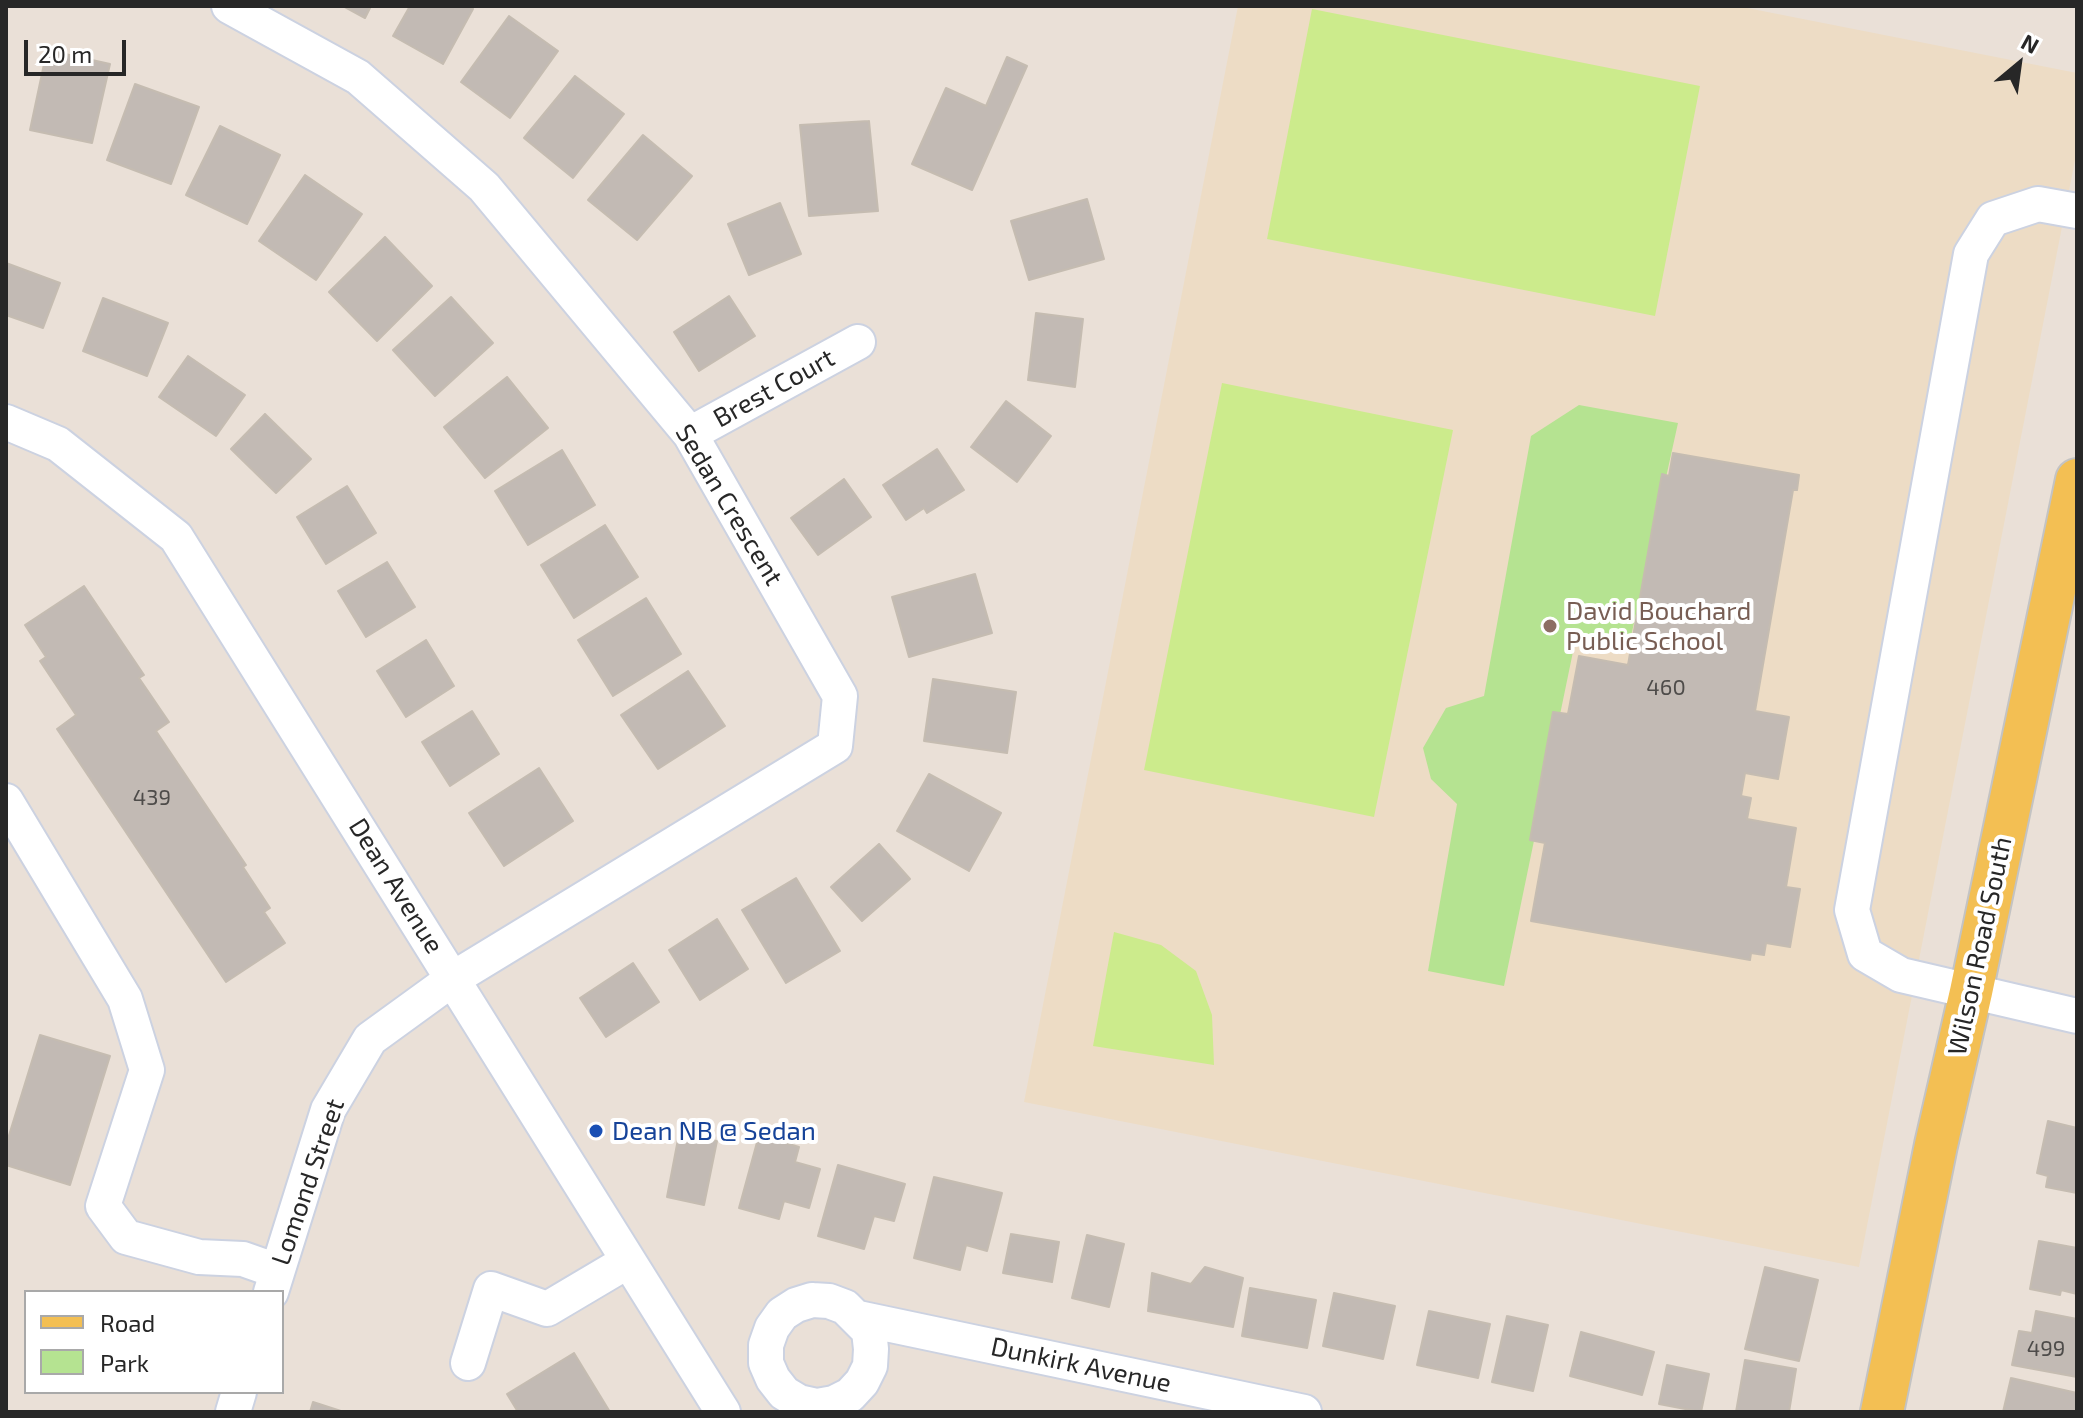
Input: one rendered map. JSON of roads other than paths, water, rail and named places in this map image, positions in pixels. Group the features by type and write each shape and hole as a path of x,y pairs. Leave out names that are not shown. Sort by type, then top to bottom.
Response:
{"main road":[{"name":"Wilson Road South","path":"1882,1412 2077,480"}],"street":[{"name":"Sedan Crescent","path":"229,6 358,77 484,187 690,434 840,696 835,746 454,978"},
{"path":"2077,211 2038,204 1993,219 1971,254 1852,910 1865,954 1901,975 2077,1016"},
{"name":"Brest Court","path":"690,434 858,342"},
{"name":"Dean Avenue","path":"6,422 58,444 176,537 723,1412"},
{"path":"6,801 125,999 147,1070 103,1206 126,1237 199,1257 243,1259 274,1281"},
{"name":"Lomond Street","path":"274,1281 328,1110 370,1039 454,978"},
{"path":"468,1363 491,1289 547,1309 628,1261"},
{"name":"Dunkirk Avenue","path":"858,1318 1304,1412"}],"place":[{"name":"David Bouchard Public School","path":"1550,626"},
{"name":"Dean NB @ Sedan","path":"596,1131"}]}
